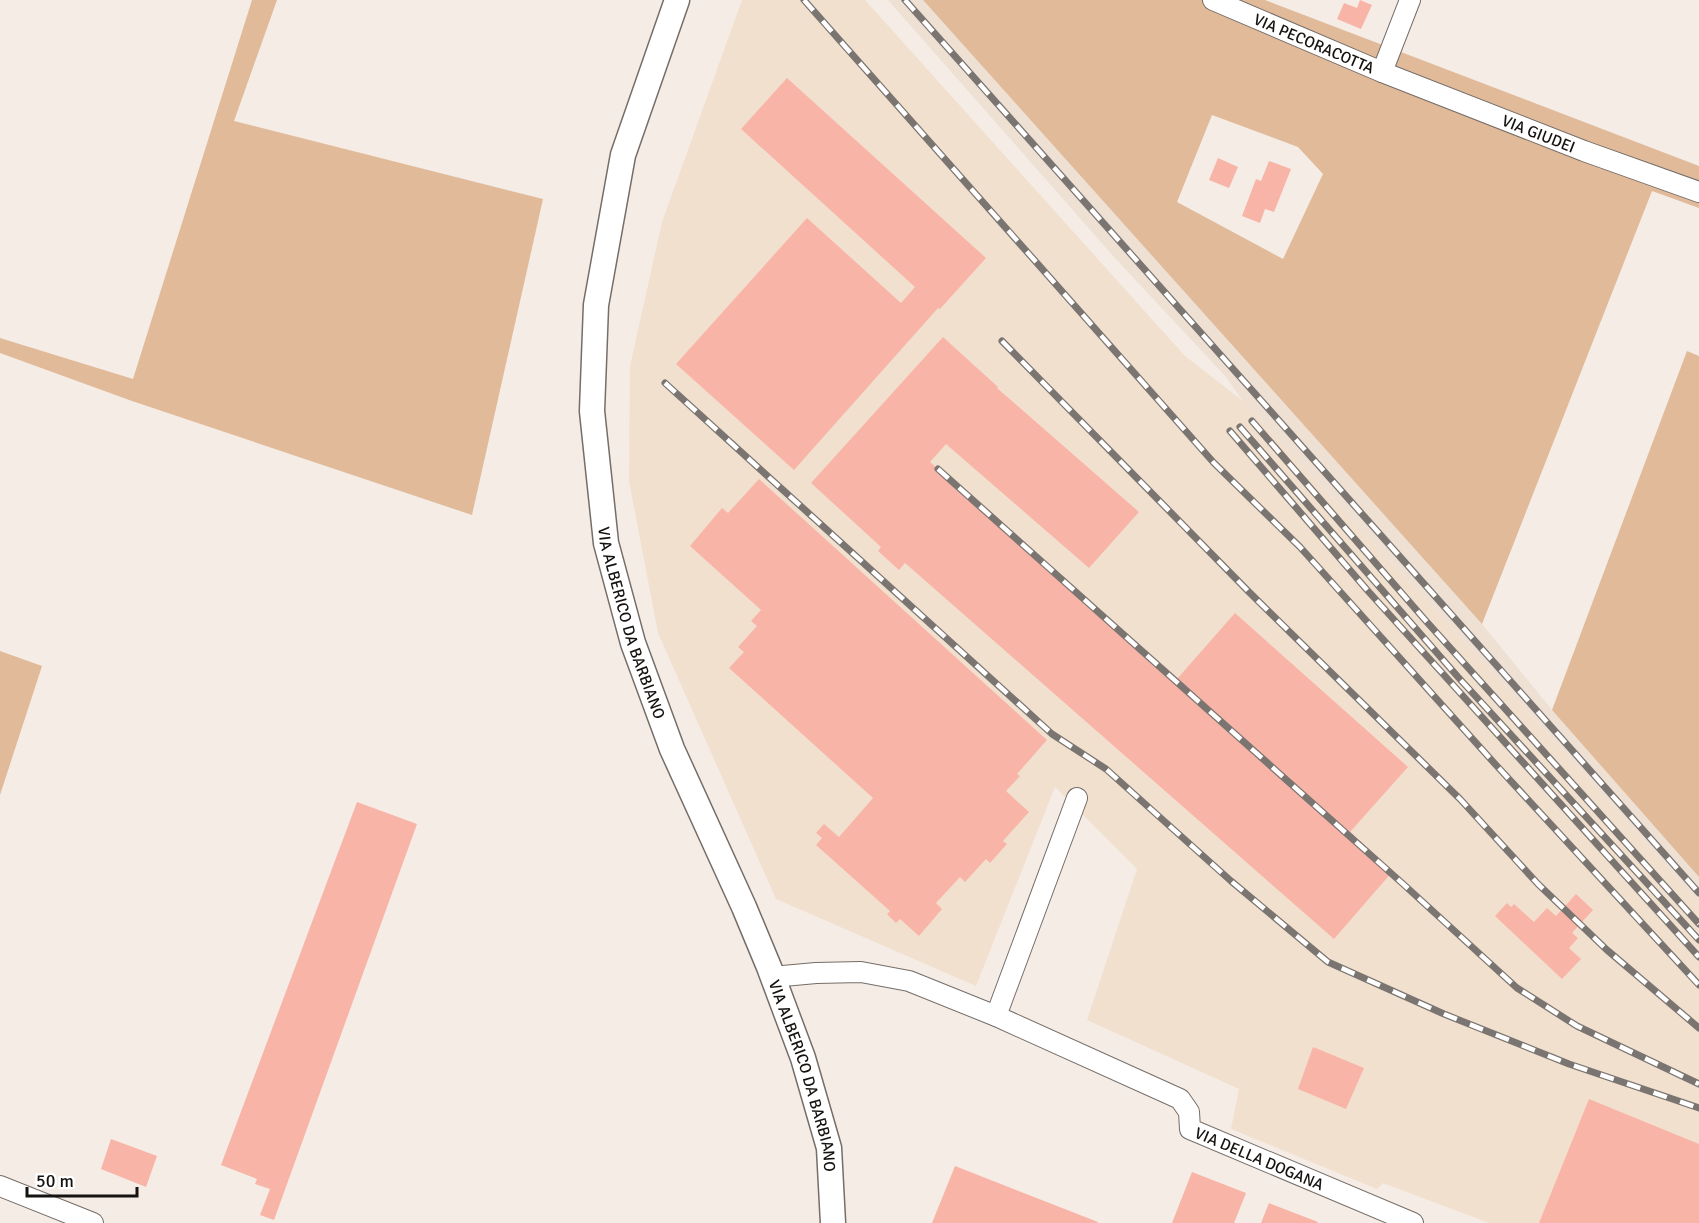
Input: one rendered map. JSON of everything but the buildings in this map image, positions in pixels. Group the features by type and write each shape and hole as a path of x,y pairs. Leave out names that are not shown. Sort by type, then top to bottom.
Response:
{"main road":[{"name":"VIA ALBERICO DA BARBIANO","path":"677,0 623,154 597,305 592,411 606,543 633,643 672,748 744,907 803,1058 829,1148 833,1223"}],"street":[{"name":"VIA PECORACOTTA","path":"1213,0 1382,72"},
{"path":"1382,72 1410,0"},
{"name":"VIA GIUDEI","path":"1382,72 1584,151 1699,192"},
{"path":"996,1016 1077,798"},
{"name":"VIA DELLA DOGANA","path":"772,977 861,972 909,981 996,1016 1180,1099 1189,1112 1190,1129 1413,1223"},
{"path":"0,1186 93,1223"}],"shaded area":[{"path":"252,0 277,0 234,121 543,199 472,515 132,401 0,353 0,338 133,379"},
{"path":"742,0 865,0 1185,356 1243,401 1514,696 1699,903 1699,1223 1489,1223 1383,1183 1377,1189 1231,1129 1239,1089 1087,1020 1137,869 1055,787 976,986 776,899 658,633 629,481 630,366 662,222"},
{"path":"888,0 923,0 1482,624 1552,710 1699,877 1699,903 1514,696 1243,401 1226,377 1114,257"},
{"path":"923,0 1265,0 1699,166 1699,208 1652,191 1482,624","holes":["1212,115 1298,147 1323,174 1283,259 1177,202"]},
{"path":"1687,351 1699,356 1699,877 1552,710"},
{"path":"0,651 42,666 0,795"}],"railway":[{"path":"804,0 1214,463 1300,547 1496,765 1699,985"},
{"path":"905,0 1699,893"},
{"path":"1002,341 1249,592 1460,799 1538,884 1607,950 1699,1028"},
{"path":"665,383 1052,734 1106,769 1231,881 1328,962 1444,1014 1569,1064 1699,1108"},
{"path":"1252,421 1426,621 1699,924"},
{"path":"1240,427 1458,677 1699,940"},
{"path":"1230,431 1368,591 1699,957"},
{"path":"938,469 1517,988 1577,1026 1699,1084"}]}
